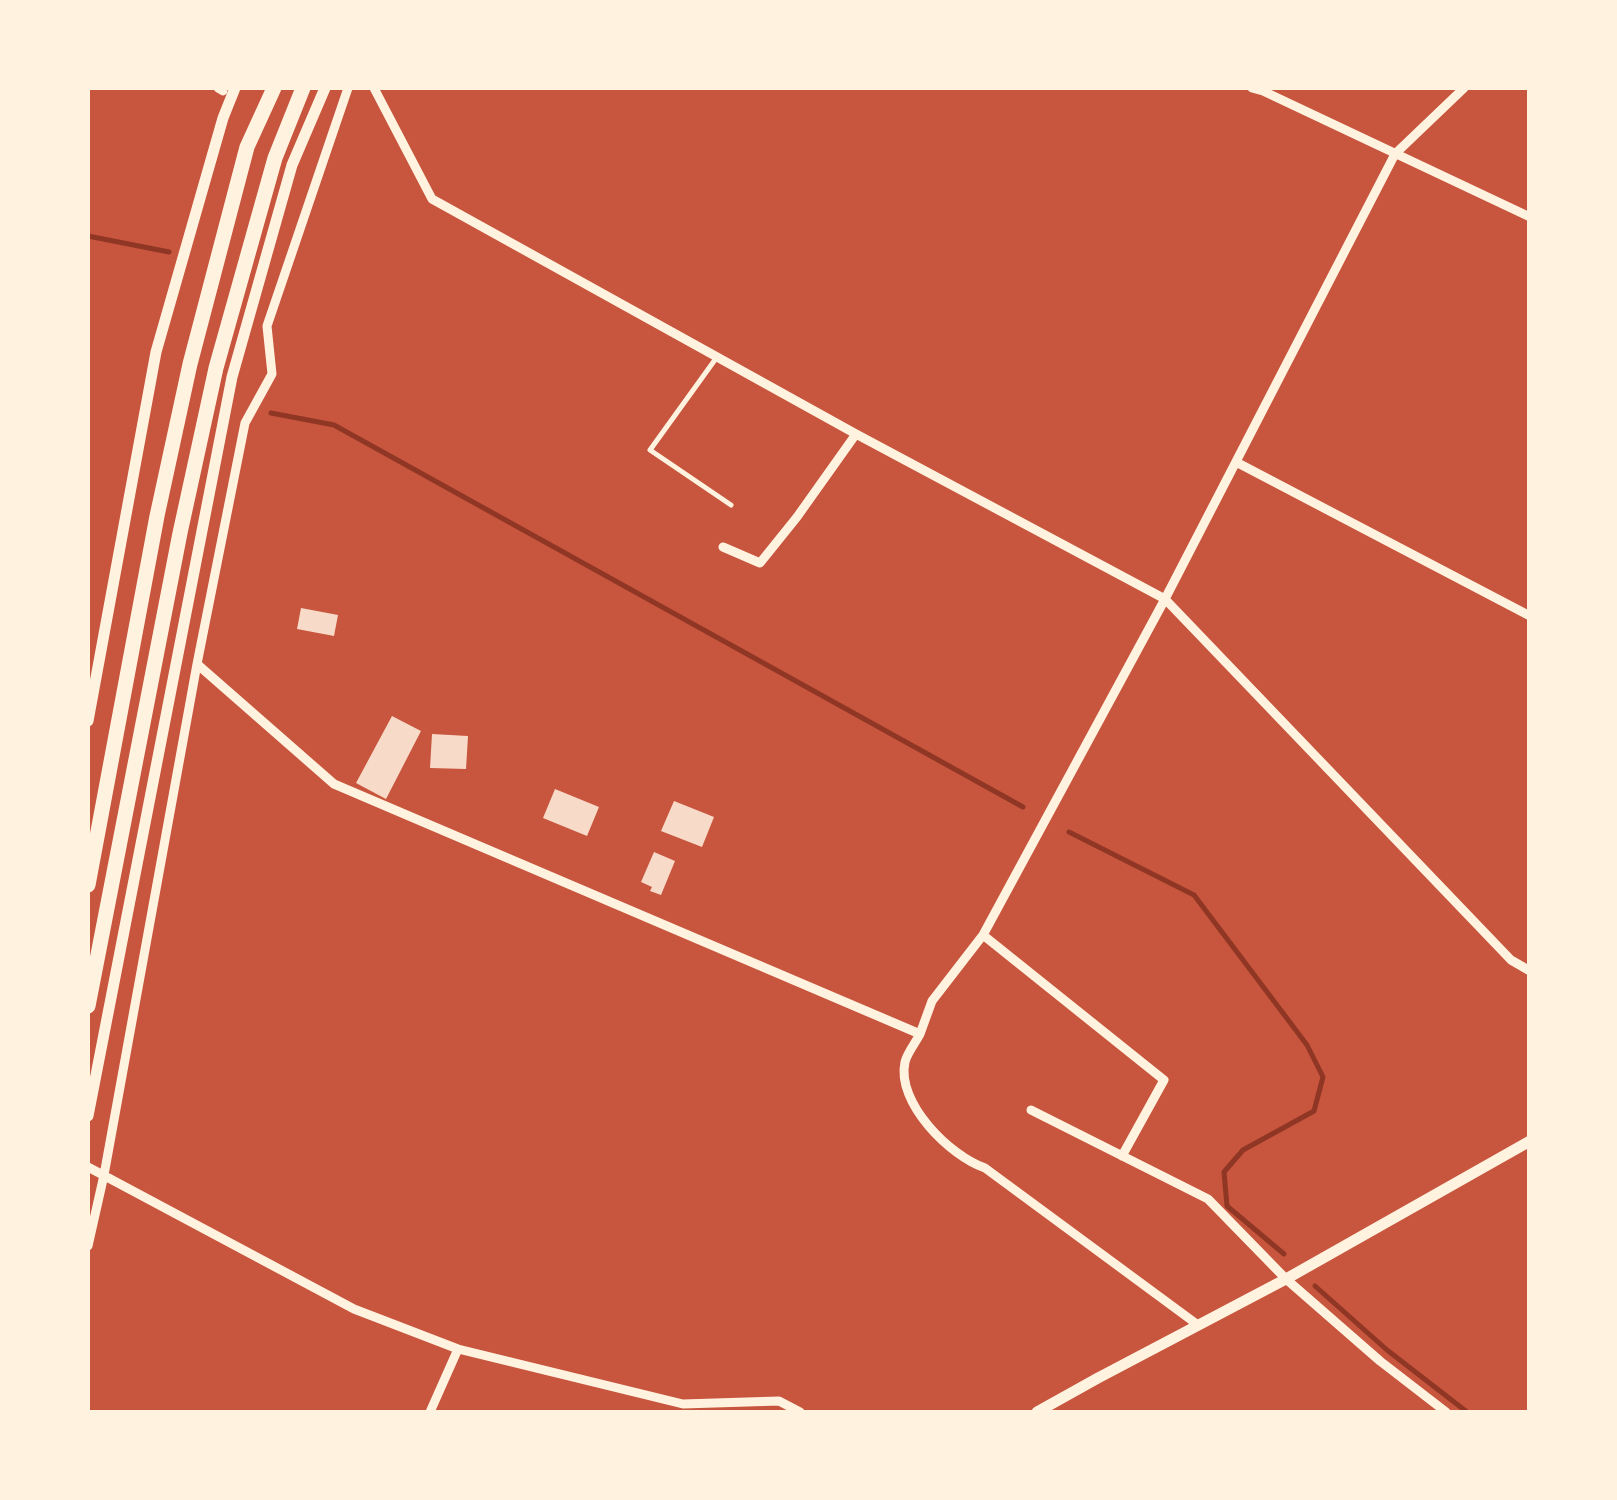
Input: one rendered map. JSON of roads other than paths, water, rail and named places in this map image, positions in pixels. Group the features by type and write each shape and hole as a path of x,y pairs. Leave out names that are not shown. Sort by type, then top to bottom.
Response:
{"highway":[{"path":"88,885 157,516 190,364 248,147 274,88"},
{"path":"88,1006 216,368 276,158 304,88"}],"street":[{"path":"88,1116 232,377 292,165 324,88"},
{"path":"88,1246 245,423 272,374 267,326 348,88"},
{"path":"374,88 432,200 1164,599 1497,946 1530,971"},
{"path":"1252,88 1530,217"},
{"path":"1198,1324 985,1168 968,1162 928,1127 907,1088 905,1062 932,1001 983,934 1164,599 1395,154 1464,88"},
{"path":"88,721 156,352 223,118 225,89"},
{"path":"723,547 760,563 798,517 856,434"},
{"path":"1236,462 1530,616"},
{"path":"196,664 334,784 920,1034"},
{"path":"983,934 1164,1080 1122,1156"},
{"path":"1031,1110 1208,1199 1286,1279 1446,1412"},
{"path":"1037,1412 1286,1279 1530,1141"},
{"path":"88,1167 354,1309 458,1349 683,1404 779,1401 800,1412"},
{"path":"430,1412 458,1349"}],"lane":[{"path":"717,357 650,450 730,505"}],"waterway":[{"path":"88,236 169,252"},
{"path":"271,413 334,425 1023,807"},
{"path":"1069,832 1194,895 1307,1045 1323,1077 1314,1111 1243,1150 1224,1172 1227,1206 1284,1254"},
{"path":"1315,1286 1387,1350 1467,1412"}]}
